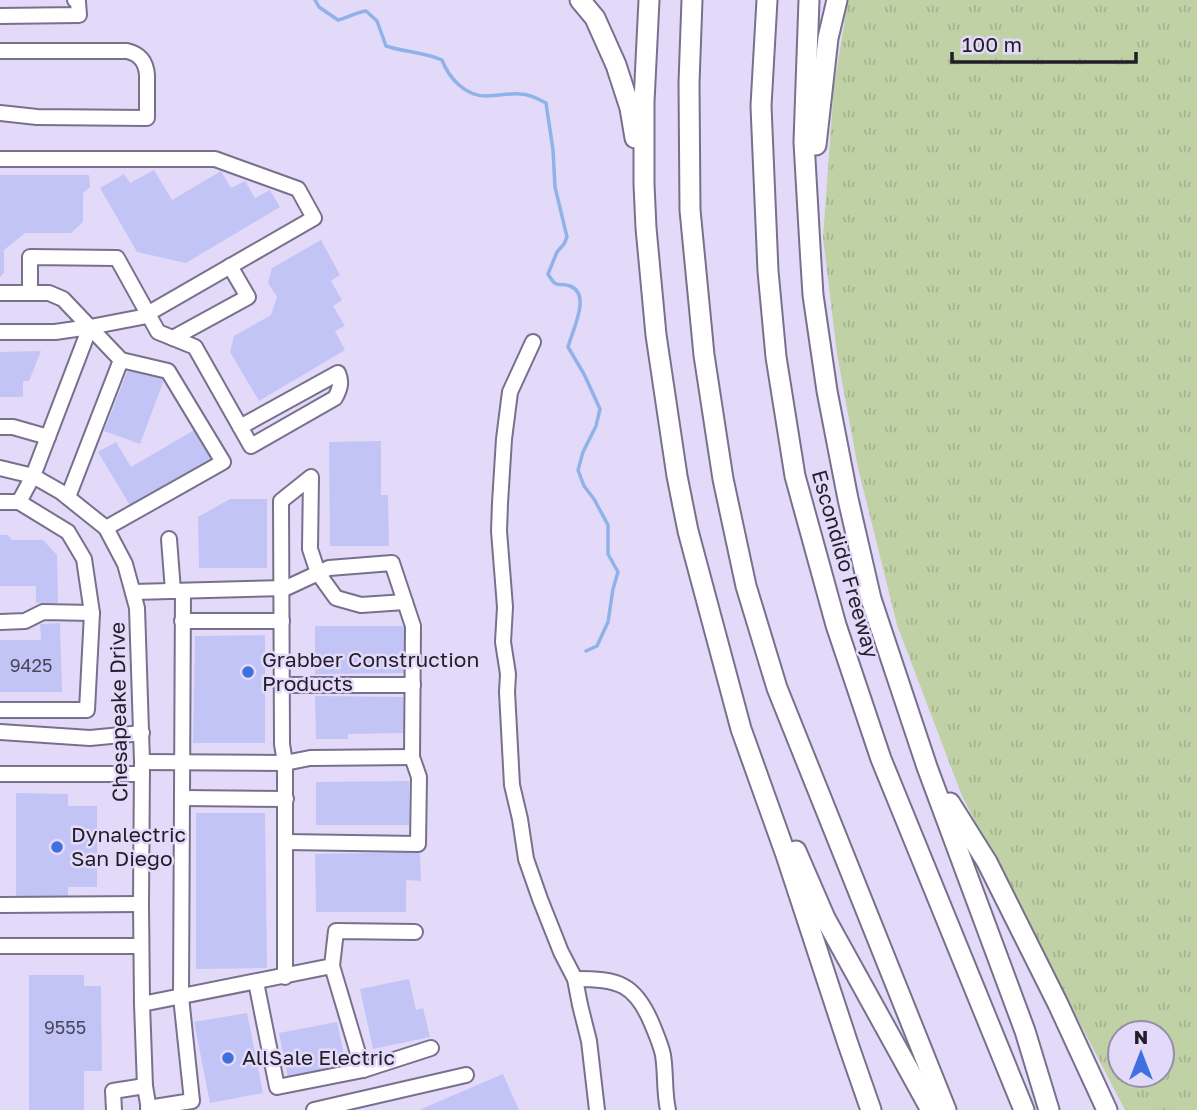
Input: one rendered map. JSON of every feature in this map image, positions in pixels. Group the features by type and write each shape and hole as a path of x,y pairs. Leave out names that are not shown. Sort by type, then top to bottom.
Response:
{"highway":[{"path":"580,0 595,18 616,65 630,108 643,184"},
{"path":"649,0 643,184 656,335 677,476 688,531 741,729 871,1110"},
{"path":"692,0 689,83 690,210 704,355 723,479 746,586 777,688 946,1110"},
{"name":"Escondido Freeway","path":"767,0 761,106 768,271 776,357 796,475 836,625 881,758 1024,1110"},
{"path":"809,0 804,142 813,295 827,391 848,499 872,599 927,767 1025,1031 1049,1110"},
{"path":"810,247 817,126 828,38 837,0"},
{"path":"727,678 825,918 931,1110"},
{"path":"927,767 987,862 1107,1110"}],"street":[{"path":"0,16 79,15 78,2 75,0"},
{"path":"0,51 127,51 140,56 148,75 147,118 37,117 0,113"},
{"path":"0,159 215,159 298,189 314,218 142,317 55,332 0,332"},
{"path":"30,293 30,257 117,258 158,332 195,347 240,427 251,446 335,398 340,389 338,373 240,427"},
{"path":"173,338 248,297 230,266"},
{"path":"0,293 49,293 63,299 121,360 168,371 223,462 106,528"},
{"path":"19,502 33,476 90,327"},
{"path":"533,342 510,392 500,503 499,531 506,607 503,642 508,674 506,692 512,785 526,859 557,941 575,979 589,1041 597,1110"},
{"path":"68,497 121,360"},
{"path":"0,427 13,427 48,437"},
{"name":"Chesapeake Drive","path":"0,468 33,476 68,497 106,528 125,564 137,608 142,733 142,1004 148,1109"},
{"path":"285,976 286,799 282,744 281,501 311,477 310,549 318,573 335,598 361,605 405,602"},
{"path":"0,502 19,502 68,532 84,559 92,613 87,710 0,710"},
{"path":"148,1109 192,1101 181,997 182,621 169,539"},
{"path":"133,592 286,588 329,568 392,563 413,626 412,757 419,777 418,844 286,842"},
{"path":"0,622 25,621 43,612 92,613"},
{"path":"182,621 282,621"},
{"path":"282,685 412,685"},
{"path":"0,732 90,738 142,733"},
{"path":"0,774 142,768 182,763 285,763 310,758 412,757"},
{"path":"182,798 286,799"},
{"path":"0,905 141,904"},
{"path":"363,1070 332,966 336,931 415,932"},
{"path":"0,946 141,946"},
{"path":"142,1004 332,966"},
{"path":"575,979 612,982 631,989 646,1010 663,1054 668,1110"},
{"path":"256,982 277,1087 363,1070 431,1048"},
{"path":"314,1110 355,1106 466,1075"},
{"path":"114,1110 113,1091 145,1086"}],"green space":[{"path":"848,0 1197,0 1197,1110 1125,1110 1114,1089 1176,1089 1176,1019 1106,1019 1106,1073 962,796 897,625 858,468 837,354 823,237 834,86"}],"building":[{"path":"154,170 172,200 221,171 231,188 245,181 255,198 270,190 280,207 186,263 137,252 100,188 124,174 130,183"},
{"path":"0,175 89,175 90,187 83,193 83,222 71,233 25,233 4,250 4,273 0,277"},
{"path":"321,240 340,275 331,281 342,300 333,306 345,326 335,331 345,350 259,401 230,352 234,336 271,315 277,297 268,283 272,268"},
{"path":"41,351 29,381 23,381 23,397 0,397 0,352"},
{"path":"130,365 165,377 140,444 104,431"},
{"path":"196,429 215,461 131,507 98,452 116,442 131,467"},
{"path":"381,441 381,495 388,495 389,546 330,546 329,442"},
{"path":"230,499 267,499 267,568 199,568 198,517"},
{"path":"0,535 8,535 12,540 43,540 57,555 58,603 36,603 36,586 0,586"},
{"path":"60,623 62,692 0,692 0,640 41,640 40,624"},
{"path":"315,626 407,626 408,673 315,674"},
{"path":"265,635 265,743 193,743 195,636"},
{"path":"315,696 403,697 404,733 348,734 348,739 316,739"},
{"path":"409,781 409,825 316,825 316,782"},
{"name":"Dynalectric San Diego","path":"16,793 68,794 68,806 97,806 97,887 68,887 68,901 16,901"},
{"path":"196,813 265,813 267,968 196,969"},
{"path":"420,852 421,881 406,880 406,912 316,912 315,854"},
{"path":"29,975 84,975 84,986 101,986 102,1071 84,1071 84,1110 29,1110"},
{"path":"409,979 416,1010 423,1008 430,1037 373,1049 360,989"},
{"name":"AllSale Electric","path":"247,1013 263,1093 210,1103 194,1022"},
{"path":"337,1022 347,1067 288,1078 279,1033"},
{"path":"503,1074 519,1110 419,1110"}],"waterway":[{"path":"315,0 319,7 338,20 366,11 377,21 386,46 442,60 453,79 471,93 486,96 523,94 546,103 555,187 567,237 548,274 556,284 570,286 580,297 579,314 568,347 600,409 578,470 584,486 608,525 608,554 618,572 608,622 597,646 586,651"}],"place":[{"name":"Grabber Construction Products","path":"248,672"},
{"name":"Dynalectric San Diego","path":"57,847"},
{"name":"AllSale Electric","path":"228,1058"}]}
